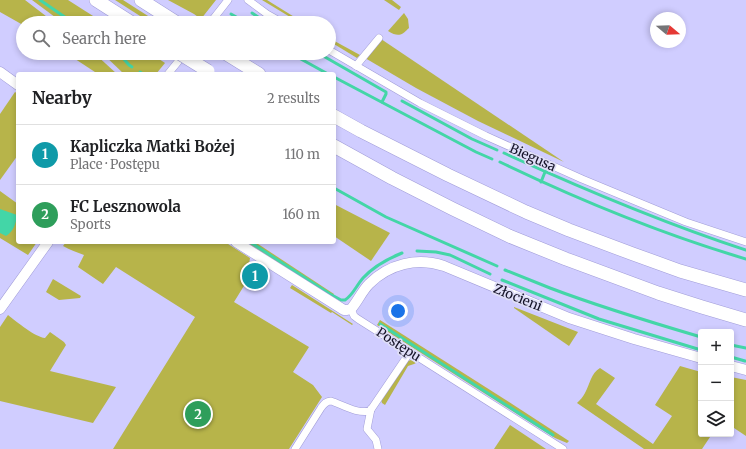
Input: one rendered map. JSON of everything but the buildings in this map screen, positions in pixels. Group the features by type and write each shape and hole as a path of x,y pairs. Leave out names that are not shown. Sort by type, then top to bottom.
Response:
{"highway":[{"path":"96,0 121,16"},
{"path":"141,0 150,4 167,16"},
{"path":"190,60 209,72"},
{"path":"236,60 256,72"},
{"path":"336,117 448,175 526,212 569,230 680,271 746,290"},
{"path":"336,147 453,210 510,236 566,259 658,293 746,320"}],"street":[{"path":"215,16 228,0"},
{"path":"248,0 271,16"},
{"path":"356,66 379,38"},
{"name":"Biegusa","path":"336,54 420,103 486,136 686,222 746,242"},
{"path":"170,72 179,60"},
{"path":"0,72 16,83"},
{"path":"0,309 47,244"},
{"name":"Postępu","path":"239,244 343,309 351,309 356,317 563,449"},
{"name":"Złocieni","path":"351,309 369,284 384,272 395,266 411,262 432,262 569,318 634,339 698,357"},
{"path":"378,449 376,440 367,429 371,409 410,352"},
{"path":"734,367 746,370"},
{"path":"295,449 321,408 328,401 359,411 369,411 371,409"}],"shaded area":[{"path":"0,0 25,0 46,16 16,16 16,21 0,12"},
{"path":"32,0 68,0 93,16 54,16"},
{"path":"115,0 123,0 148,16 140,16"},
{"path":"168,0 216,0 203,16 197,16"},
{"path":"262,0 267,0 293,16 288,16"},
{"path":"384,0 392,0 401,7 399,10"},
{"path":"404,13 408,19 409,28 404,33 399,35 388,31"},
{"path":"381,39 564,162 478,121 416,88 365,58"},
{"path":"336,42 360,55 357,58 336,45"},
{"path":"77,60 102,60 115,72 95,72"},
{"path":"109,60 160,60 165,63 158,72 122,72"},
{"path":"15,92 16,93 16,158 0,180 0,114"},
{"path":"0,191 16,203 16,244 36,244 28,255 0,238"},
{"path":"336,205 390,233 371,261 336,237"},
{"path":"0,209 16,215 16,221 11,232 6,236 0,233"},
{"path":"64,244 228,244 250,258 249,264 255,268 234,302 309,347 293,372 313,385 322,397 289,449 113,449 195,317 116,267 103,284 78,267 84,255 63,246"},
{"path":"249,244 258,244 334,294 332,297"},
{"path":"53,279 81,296 80,298 59,300 46,292"},
{"path":"292,285 353,324 352,325 332,312 331,313 290,288"},
{"path":"514,307 578,332 569,346"},
{"path":"8,315 36,335 45,338 50,332 64,342 66,345 50,371 116,387 93,423 0,401 0,327"},
{"path":"380,320 569,441 567,443 555,438 377,325"},
{"path":"411,360 416,363 408,366 385,405 381,400 408,361"},
{"path":"680,366 698,371 698,437 710,437 702,449 644,449 577,403 587,390 591,379 600,368 615,378 596,404 653,444 672,416 655,405"},
{"path":"734,378 746,380 746,436 734,428"},
{"path":"510,425 546,449 494,449"}],"waterway":[{"path":"40,0 63,16"},
{"path":"252,13 256,16"},
{"path":"231,14 234,16"},
{"path":"125,60 132,67"},
{"path":"303,60 324,72"},
{"path":"330,60 386,92 382,102"},
{"path":"336,78 492,159"},
{"path":"402,101 472,139 497,150"},
{"path":"504,153 563,180 624,205 684,229 746,250"},
{"path":"500,162 590,203 683,239 746,259"},
{"path":"541,182 545,172"},
{"path":"336,189 386,217 497,266"},
{"path":"253,244 341,300 345,300 350,296 363,278 376,266 402,253"},
{"path":"417,251 436,252 450,255 490,274"},
{"path":"505,270 588,302 698,336"},
{"path":"502,280 599,319 698,349"},
{"path":"380,324 553,435"},
{"path":"734,346 746,348"},
{"path":"734,358 745,361"}],"place":[{"name":"Kapliczka Matki Bożej","path":"255,276"},
{"name":"FC Lesznowola","path":"198,414"}]}
